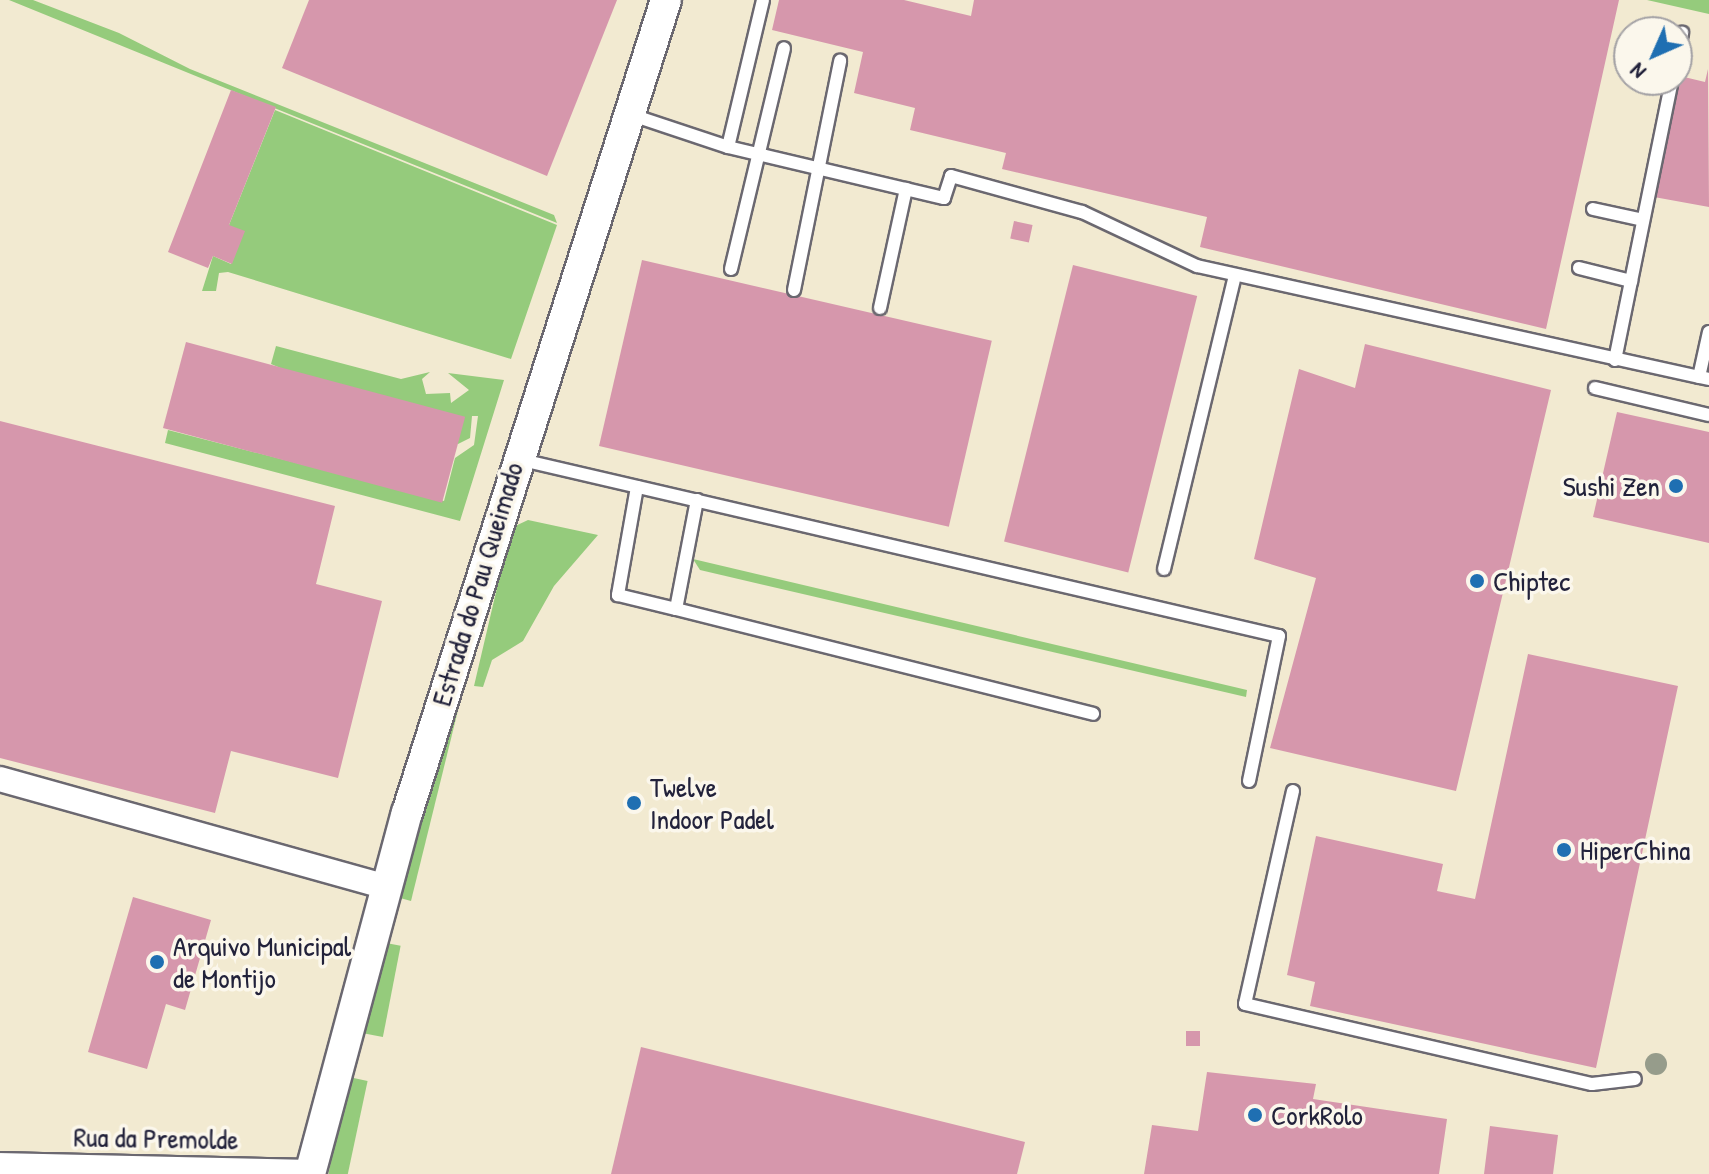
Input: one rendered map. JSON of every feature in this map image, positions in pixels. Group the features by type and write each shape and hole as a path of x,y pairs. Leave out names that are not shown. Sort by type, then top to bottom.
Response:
{"street":[{"name":"Estrada do Pau Queimado","path":"310,1173 388,887 515,458 666,0"},
{"path":"0,779 388,887"},
{"name":"Rua da Premolde","path":"0,1165 310,1173"}],"lane":[{"path":"728,147 763,0"},
{"path":"731,269 784,48"},
{"path":"794,290 840,61"},
{"path":"1615,360 1669,96"},
{"path":"628,114 728,147 944,198 951,176 1082,212 1197,266 1704,378 1709,332"},
{"path":"880,308 906,189"},
{"path":"1593,209 1643,220"},
{"path":"1579,268 1631,281"},
{"path":"1164,569 1235,275"},
{"path":"1595,388 1709,415"},
{"path":"515,458 1279,636 1249,781"},
{"path":"637,487 618,595 1093,714"},
{"path":"676,609 697,500"},
{"path":"1293,791 1245,1004 1592,1084 1635,1079"}],"green space":[{"path":"9,0 33,0 119,33 190,69 554,215 557,223"},
{"path":"1647,0 1709,0 1709,14"},
{"path":"275,110 557,225 511,359 228,272 219,273 216,291 202,291 213,256 231,264 229,225"},
{"path":"276,346 401,379 430,372 422,379 426,394 450,393 451,403 469,390 448,373 504,380 460,521 165,443 168,430 444,501 455,458 474,445 478,416 472,416 470,438 458,444 271,364"},
{"path":"528,520 598,535 554,586 523,641 492,660 483,687 474,686 511,528"},
{"path":"693,559 1247,690 1246,697 700,570"},
{"path":"454,689 463,690 411,901 393,896"},
{"path":"381,942 401,946 383,1037 363,1033"},
{"path":"349,1077 368,1081 348,1174 328,1174"}],"building":[{"path":"309,0 617,0 547,176 282,68"},
{"path":"779,0 904,0 971,16 974,0 1619,0 1546,329 1200,247 1207,217 1002,169 1006,153 910,130 915,108 854,93 863,52 772,30"},
{"path":"1708,69 1709,207 1654,197 1676,96 1693,96 1693,79 1705,82"},
{"path":"231,90 276,107 229,225 245,231 232,264 213,256 208,268 168,252"},
{"path":"1014,221 1033,225 1029,243 1010,239"},
{"path":"642,260 992,341 949,527 599,446"},
{"path":"1073,265 1197,296 1128,573 1004,542"},
{"path":"186,342 465,417 442,503 163,428"},
{"path":"1365,344 1551,390 1456,791 1270,748 1316,578 1254,559 1299,369 1355,388"},
{"path":"1617,412 1709,432 1709,543 1593,517"},
{"path":"0,421 335,506 316,584 382,601 338,778 231,751 215,813 0,758"},
{"name":"HiperChina","path":"1528,654 1678,686 1596,1068 1310,1006 1315,982 1287,975 1316,836 1443,864 1437,891 1475,899"},
{"name":"Arquivo Municipal de Montijo","path":"133,897 211,920 185,1010 166,1004 147,1069 88,1052"},
{"path":"1186,1031 1200,1031 1200,1046 1186,1046"},
{"path":"641,1047 1025,1142 1017,1174 611,1174"},
{"path":"1207,1072 1316,1084 1313,1099 1447,1119 1439,1174 1144,1174 1152,1125 1198,1131"},
{"path":"1490,1126 1558,1135 1553,1174 1484,1174"}],"place":[{"name":"Sushi Zen","path":"1676,486"},
{"name":"Chiptec","path":"1477,581"},
{"name":"Twelve Indoor Padel","path":"634,803"},
{"name":"HiperChina","path":"1564,850"},
{"name":"Arquivo Municipal de Montijo","path":"157,962"},
{"name":"CorkRolo","path":"1255,1115"}]}
